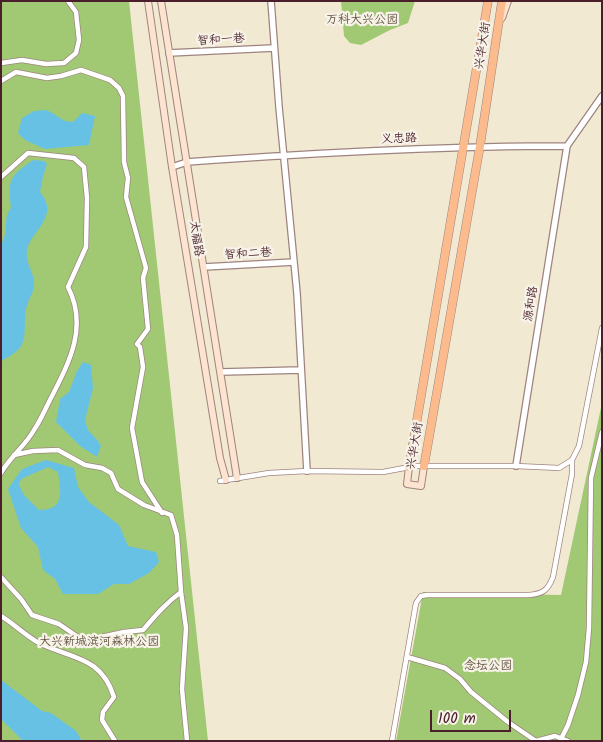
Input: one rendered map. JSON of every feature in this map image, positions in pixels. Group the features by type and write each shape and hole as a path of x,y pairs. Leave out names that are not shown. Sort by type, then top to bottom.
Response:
{"main road":[{"name":"太福路","path":"148,1 172,167 223,480"},
{"name":"太福路","path":"161,1 237,478"},
{"name":"兴华大街","path":"487,3 407,484 421,486 480,146 502,1"},
{"path":"499,26 508,1"}],"street":[{"path":"1,63 22,60 46,64 64,62 76,53 79,40 76,12 68,1"},
{"path":"271,1 294,262 308,471"},
{"name":"智和一巷","path":"169,53 274,48"},
{"path":"1,80 16,72 47,78 81,70 110,80 120,88 123,96 124,162 128,178 126,197 146,268 142,278 148,329 137,344 140,347 143,367 132,428 142,482 162,512"},
{"path":"567,146 602,96"},
{"name":"义忠路","path":"172,167 187,162 284,155 480,146 567,146"},
{"name":"源和路","path":"516,466 567,146"},
{"path":"1,177 28,153 74,158 84,167 87,198 86,247 68,287 77,309 75,343 61,378 34,431 7,462 1,473"},
{"name":"智和二巷","path":"204,267 294,262"},
{"path":"392,741 416,603 421,596 539,594 546,590 553,577 572,474 572,460 579,446 602,328"},
{"path":"221,372 302,370"},
{"path":"561,739 578,695 586,662 589,628 591,478 602,432"},
{"path":"14,455 32,451 58,450 85,465 102,468 111,472 118,489 144,505 171,516 177,535 181,592 186,628 182,688 186,741"},
{"path":"223,480 269,473 308,471 383,472 424,466 559,468 572,460"},
{"path":"1,577 21,599 32,615 59,624 78,636 92,640 124,632 142,630 162,610 165,604 181,592"},
{"path":"1,616 38,642 92,664 110,685 114,697 103,712 102,720 115,741"},
{"path":"407,656 445,668 508,722 536,741 556,736 568,741"}],"green space":[{"name":"大兴新城滨河森林公园","path":"1,1 129,1 208,741 1,741"},
{"name":"万科大兴公园","path":"341,1 415,1 408,23 361,45 350,43 344,36"},
{"name":"念坛公园","path":"602,403 602,741 396,741 423,592 561,595"}],"water":[{"path":"47,110 65,121 73,122 82,113 95,116 89,145 45,149 25,140 18,133 22,118 34,111"},
{"path":"33,160 44,161 47,164 40,192 46,201 46,216 29,243 27,250 27,258 34,284 26,309 25,330 21,347 1,361 1,244 4,239 8,212 11,208 10,185 15,175"},
{"path":"83,362 91,365 93,388 85,420 88,430 101,446 97,457 80,446 56,422 60,399 69,392 77,371"},
{"path":"46,460 74,468 78,487 89,502 119,525 128,546 156,552 159,562 149,573 129,584 114,584 98,594 63,594 55,579 43,570 38,547 21,528 8,489 22,469","holes":["48,467 58,472 60,493 57,503 53,507 39,510 24,495 19,485 21,479"]},
{"path":"1,680 42,711 51,713 76,731 82,741 23,741 1,719"}]}
